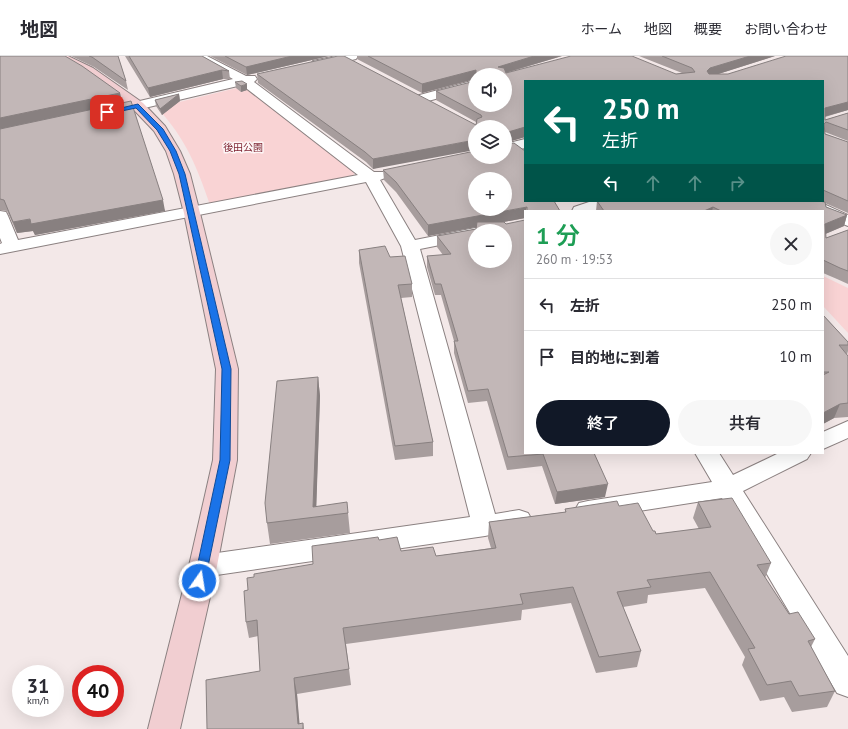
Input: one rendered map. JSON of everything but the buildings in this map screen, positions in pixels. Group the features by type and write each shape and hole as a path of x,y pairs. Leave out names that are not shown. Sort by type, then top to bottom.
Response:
{"street":[{"path":"59,56 89,71 138,106 160,129 173,151 182,174 192,213 227,369 225,460 203,566 164,729"},
{"path":"198,56 245,81 371,177 410,246 485,526"},
{"path":"306,66 349,59"},
{"path":"99,114 260,77"},
{"path":"421,99 468,86"},
{"path":"407,91 435,106"},
{"path":"512,146 524,143"},
{"path":"0,216 6,248 192,213 393,172"},
{"path":"583,210 604,202"},
{"path":"805,202 817,210"},
{"path":"824,215 846,229"},
{"path":"410,246 468,234"},
{"path":"824,441 848,429"},
{"path":"708,454 848,683"},
{"path":"203,566 485,526 728,488 797,454"}],"green space":[{"name":"後田公園","path":"245,86 355,172 353,176 210,205 190,154 176,131 158,109 163,106"},
{"path":"824,276 848,288 848,333 824,307"}],"route":[{"path":"107,112 138,106 160,129 173,151 182,174 192,213 227,369 225,460 199,581"}]}
